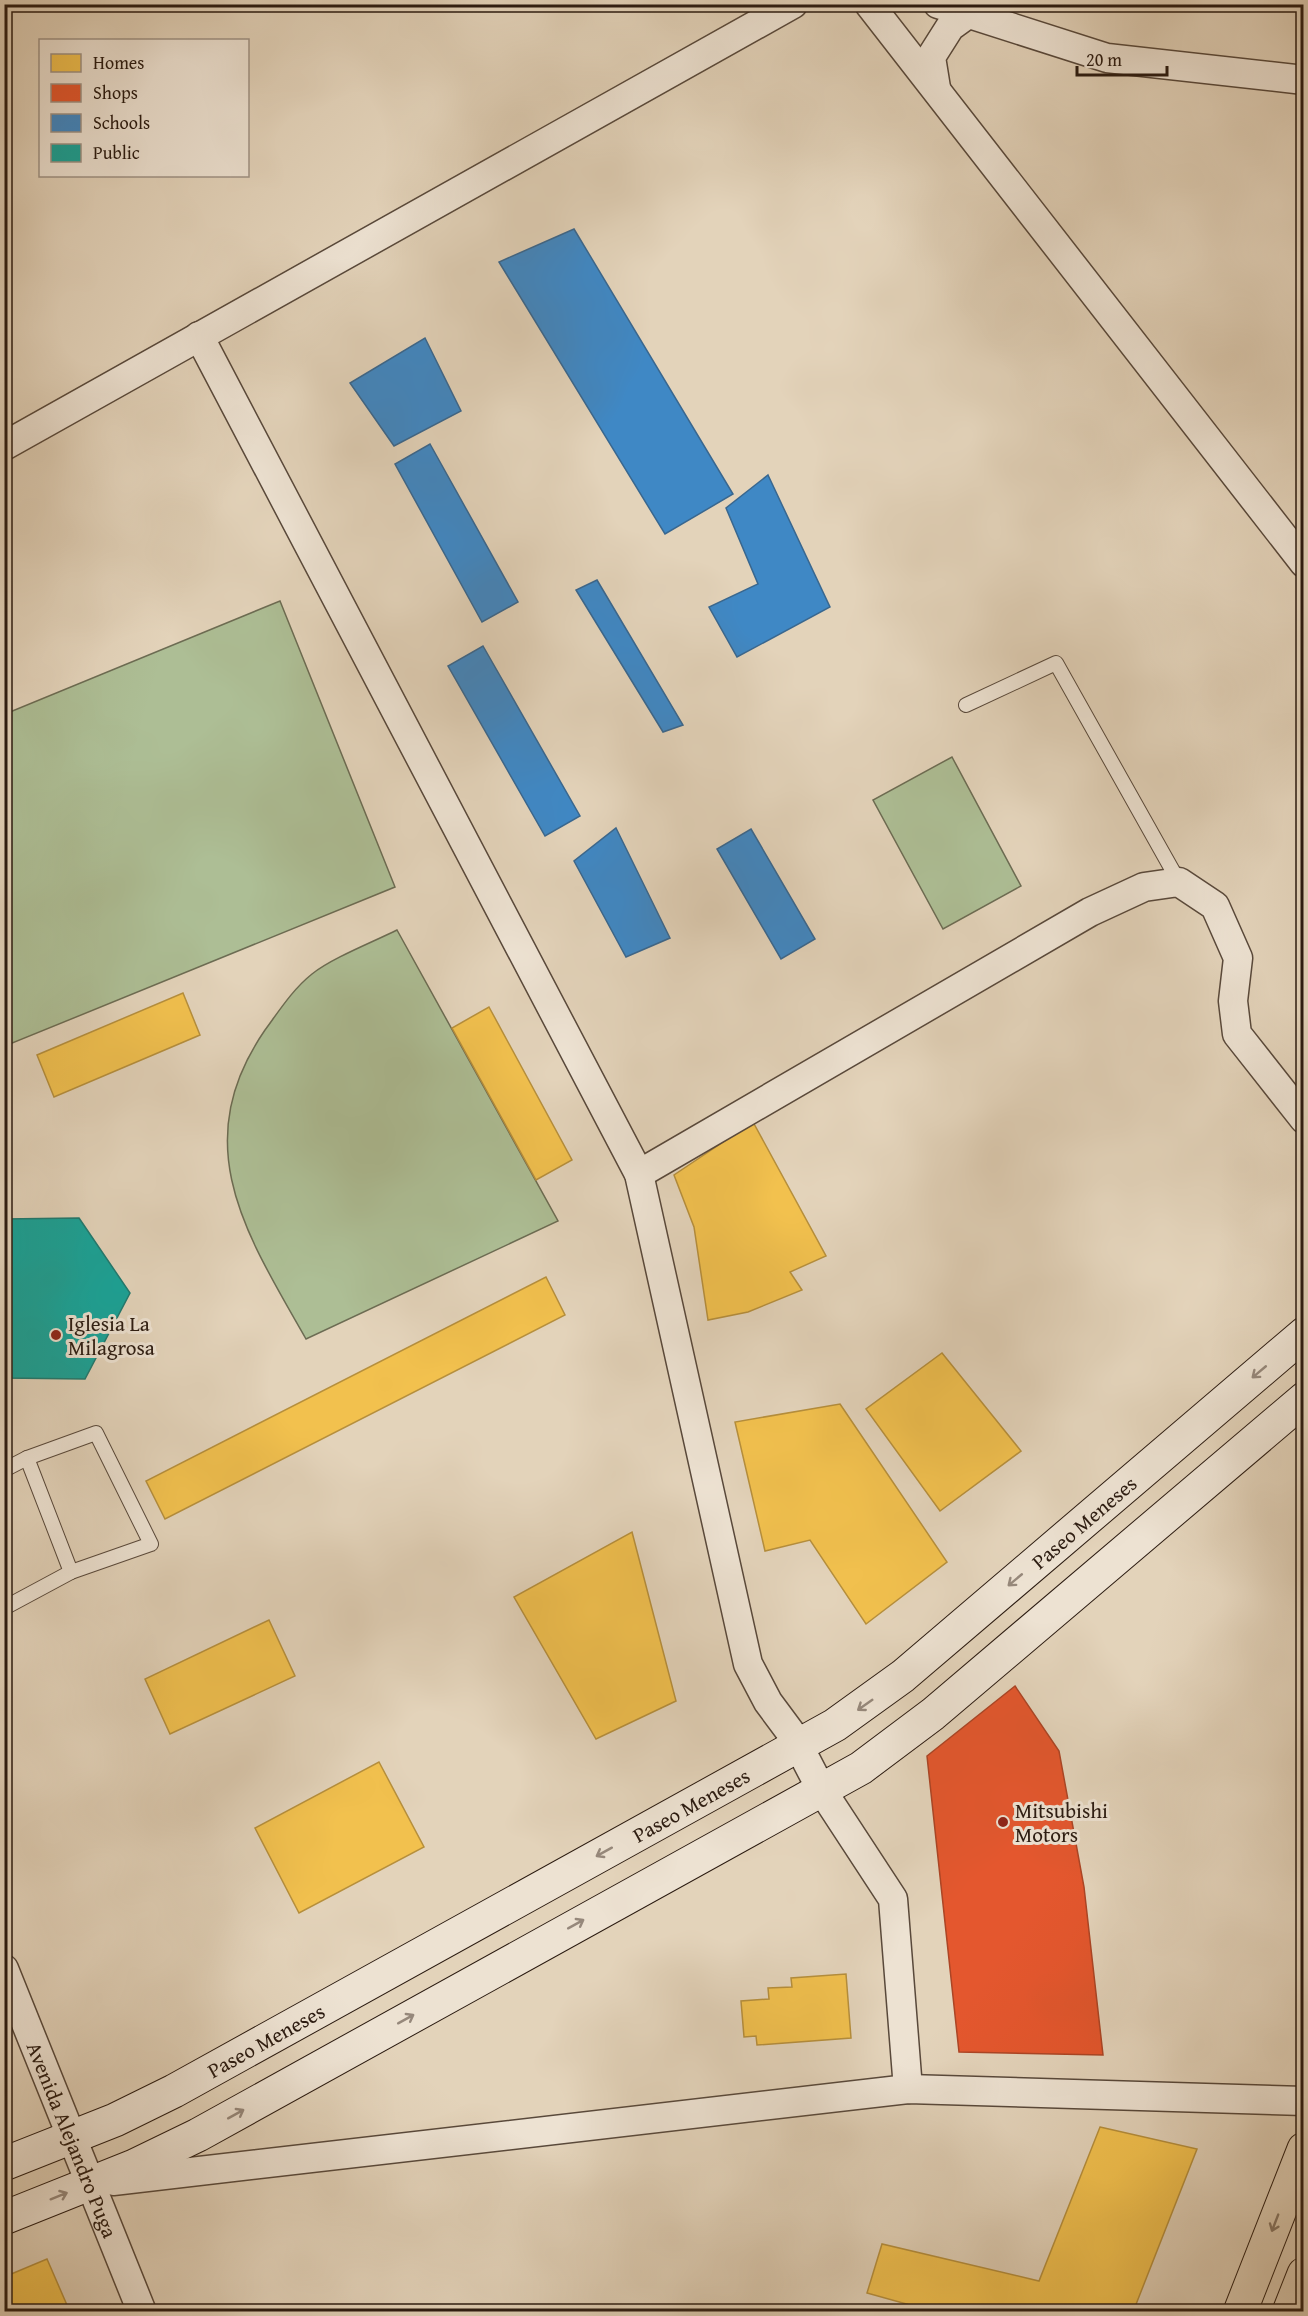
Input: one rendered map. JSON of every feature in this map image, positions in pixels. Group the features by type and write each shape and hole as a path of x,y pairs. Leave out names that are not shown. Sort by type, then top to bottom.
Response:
{"main road":[{"path":"1240,2312 1304,2149"},
{"path":"1289,2312 1304,2274"}],"street":[{"path":"4,446 793,4"},
{"path":"869,4 1304,563"},
{"path":"938,4 964,9 1107,58 1304,80"},
{"path":"936,88 931,57 964,9"},
{"path":"199,336 639,1174 748,1664 768,1701 798,1745 821,1789 893,1899 908,2089"},
{"path":"639,1174 1090,912 1144,887 1179,882 1215,906 1238,958 1233,1001 1237,1034 1304,1119"},
{"name":"Paseo Meneses","path":"4,2164 115,2120 174,2091 851,1714 903,1676 1304,1334"},
{"path":"4,2218 198,2135 861,1768 933,1714 1304,1399"},
{"name":"Avenida Alejandro Puga","path":"4,1969 142,2312"},
{"path":"90,2183 908,2089 1304,2101"}],"lane":[{"path":"966,705 1056,663 1179,882"},
{"path":"4,1470 27,1458 96,1433 151,1544 71,1572 4,1608"},
{"path":"27,1458 71,1572"}],"green space":[{"path":"280,601 395,887 5,1046 5,714"},
{"path":"952,757 1021,886 943,929 873,800"},
{"path":"397,930 558,1221 306,1339 246,1226 234,1189 228,1151 230,1112 242,1072 265,1030 299,986 330,962"}],"building: Homes":[{"path":"183,993 200,1035 54,1097 37,1055"},
{"path":"489,1007 572,1160 536,1180 452,1028"},
{"path":"753,1122 826,1256 790,1272 802,1290 748,1312 708,1320 694,1227 674,1175"},
{"path":"546,1277 565,1315 165,1519 146,1481"},
{"path":"942,1353 1021,1451 940,1511 866,1409"},
{"path":"840,1404 947,1562 866,1624 810,1540 765,1551 735,1422"},
{"path":"632,1532 676,1701 596,1739 514,1597"},
{"path":"269,1620 295,1676 170,1734 145,1679"},
{"path":"379,1762 424,1847 299,1913 255,1828"},
{"path":"846,1974 851,2038 757,2045 756,2036 744,2037 741,2001 769,1999 768,1988 792,1987 791,1978"},
{"path":"1100,2127 1197,2149 1133,2312 935,2312 867,2293 882,2244 1039,2281"},
{"path":"47,2259 70,2312 4,2312 4,2277"}],"building: Shops":[{"name":"Mitsubishi Motors","path":"1015,1686 1059,1751 1084,1887 1103,2055 959,2052 927,1756"}],"building: Schools":[{"path":"574,229 733,494 665,534 499,262"},
{"path":"425,338 461,411 394,446 350,383"},
{"path":"430,444 518,602 482,622 395,464"},
{"path":"768,475 830,607 737,657 709,607 758,584 726,508"},
{"path":"597,580 683,725 663,732 576,590"},
{"path":"483,646 580,816 545,836 448,666"},
{"path":"616,828 670,938 626,957 574,861"},
{"path":"751,829 815,939 781,959 717,849"}],"building: Public":[{"name":"Iglesia La Milagrosa","path":"79,1218 130,1293 85,1379 4,1378 4,1219"}],"place":[{"name":"Iglesia La Milagrosa","path":"56,1335"},
{"name":"Mitsubishi Motors","path":"1003,1822"}]}
